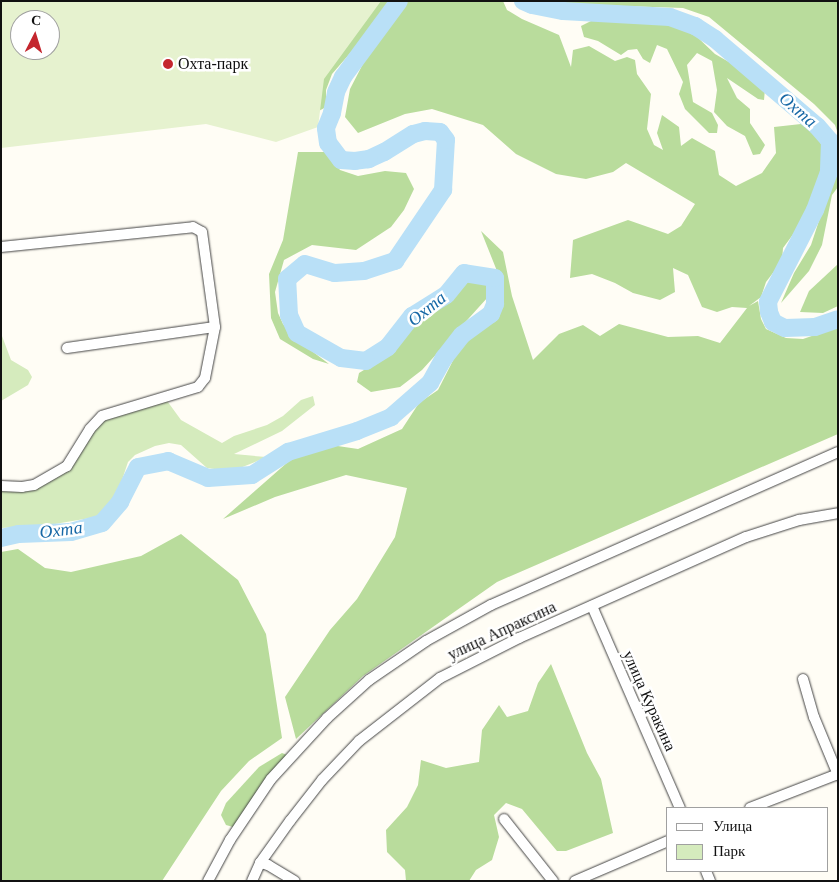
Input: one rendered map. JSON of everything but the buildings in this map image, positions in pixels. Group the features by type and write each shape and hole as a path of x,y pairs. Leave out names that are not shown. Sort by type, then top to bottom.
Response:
{"street":[{"path":"1,247 193,227 202,232 215,328 205,378 198,387 102,416 90,429 67,466 34,485 22,488 1,486"},
{"path":"67,348 215,328"},
{"path":"208,881 230,840 272,779 328,718 369,680 426,640 491,605 838,452"},
{"name":"улица Апраксина","path":"252,881 260,863 322,780 359,741 440,678 479,656 746,537 799,520 838,513"},
{"name":"улица Куракина","path":"592,606 680,807"},
{"path":"753,807 838,774 814,717 803,679"},
{"path":"504,819 553,881"},
{"path":"575,881 666,842"},
{"path":"260,863 268,864 295,881"}],"green space":[{"name":"Охта-парк","path":"1,1 381,1 324,79 318,127 276,142 206,124 1,148"},
{"path":"281,1 388,1 378,21 332,74 326,90 326,107 317,112"},
{"path":"404,1 503,1 507,10 522,19 559,35 571,67 573,50 589,46 615,61 627,57 635,60 637,74 651,94 647,129 654,145 663,150 657,133 662,115 679,127 681,146 692,138 715,151 719,175 736,186 762,173 776,153 774,127 801,124 817,134 825,154 822,179 797,229 783,248 782,261 766,282 761,297 749,306 758,301 761,319 766,329 786,338 803,339 838,327 838,434 497,582 363,676 296,739 285,697 330,630 357,599 395,537 407,488 346,475 275,497 223,519 289,461 324,444 358,449 402,429 419,403 438,390 465,337 494,316 499,276 481,231 503,252 512,296 533,360 559,334 583,325 600,336 619,324 668,337 698,336 720,343 747,308 732,307 717,312 702,307 688,275 673,268 675,292 660,300 633,293 615,283 592,274 570,278 573,240 628,220 668,234 681,226 695,204 626,163 613,172 586,179 556,174 516,154 483,125 432,109 405,114 358,133 345,117 350,89 366,58"},
{"path":"565,1 838,1 838,134 835,125 814,104 709,17 683,8 563,4"},
{"path":"597,18 661,22 679,26 693,33 715,54 748,73 765,89 764,100 758,99 727,78 737,98 750,109 750,123 765,145 760,154 753,155 745,136 727,126 714,112 717,90 712,61 697,53 687,65 693,102 712,113 718,125 717,133 709,133 685,109 679,94 683,82 667,49 657,45 650,63 643,59 637,49 628,50 621,55 598,41 584,37 581,26"},
{"path":"298,152 325,152 340,170 358,176 385,171 406,173 414,189 404,210 391,227 356,250 312,245 284,260 275,292 278,313 283,324 296,339 329,364 313,359 280,339 271,318 269,274 283,240"},
{"path":"838,163 838,187 832,195 822,245 809,271 781,303 794,273 811,245"},
{"path":"838,264 838,306 823,313 800,312 809,291"},
{"path":"479,278 489,280 491,291 488,297 422,370 400,387 371,392 357,382 359,373 382,359 418,322 454,297 469,281"},
{"path":"2,336 11,360 28,370 32,377 28,385 1,401"},
{"path":"313,396 315,405 282,431 234,454 266,457 255,462 240,468 222,470 207,468 181,445 169,443 155,446 135,455 128,462 119,489 108,506 96,517 49,525 1,528 1,486 22,487 67,466 102,416 165,398 181,420 222,443 234,436 267,425 283,416 301,400"},
{"path":"181,534 238,580 266,634 282,738 249,761 221,791 162,881 1,881 1,552 18,549 45,568 71,572 141,556"},
{"path":"551,664 587,753 601,779 613,833 566,851 557,851 522,809 506,803 494,815 499,837 492,860 476,870 469,881 406,881 405,870 387,852 386,830 407,807 418,785 421,760 446,768 479,762 482,730 499,705 507,717 528,711 538,683"},
{"path":"282,753 287,755 233,827 226,825 221,815 226,803 259,767"}],"waterway":[{"name":"Охта","path":"1,538 19,534 71,532 102,523 120,502 138,467 168,461 208,478 252,475 288,452 357,431 391,417 430,383 444,358 462,335 491,314 495,304 495,278 464,273 446,295 412,316 388,347 366,361 341,358 297,333 289,315 287,279 305,264 335,273 364,271 395,261 443,190 446,140 440,132 425,131 413,134 369,159 355,161 341,160 328,143 326,128 332,113 336,92 343,77 399,1"},
{"name":"Охта","path":"523,1 532,5 563,11 670,17 695,26 715,39 817,126 830,141 829,172 815,210 768,302 769,312 773,322 785,328 815,327 838,319"}],"place":[{"name":"Охта-парк","path":"168,64"}]}
